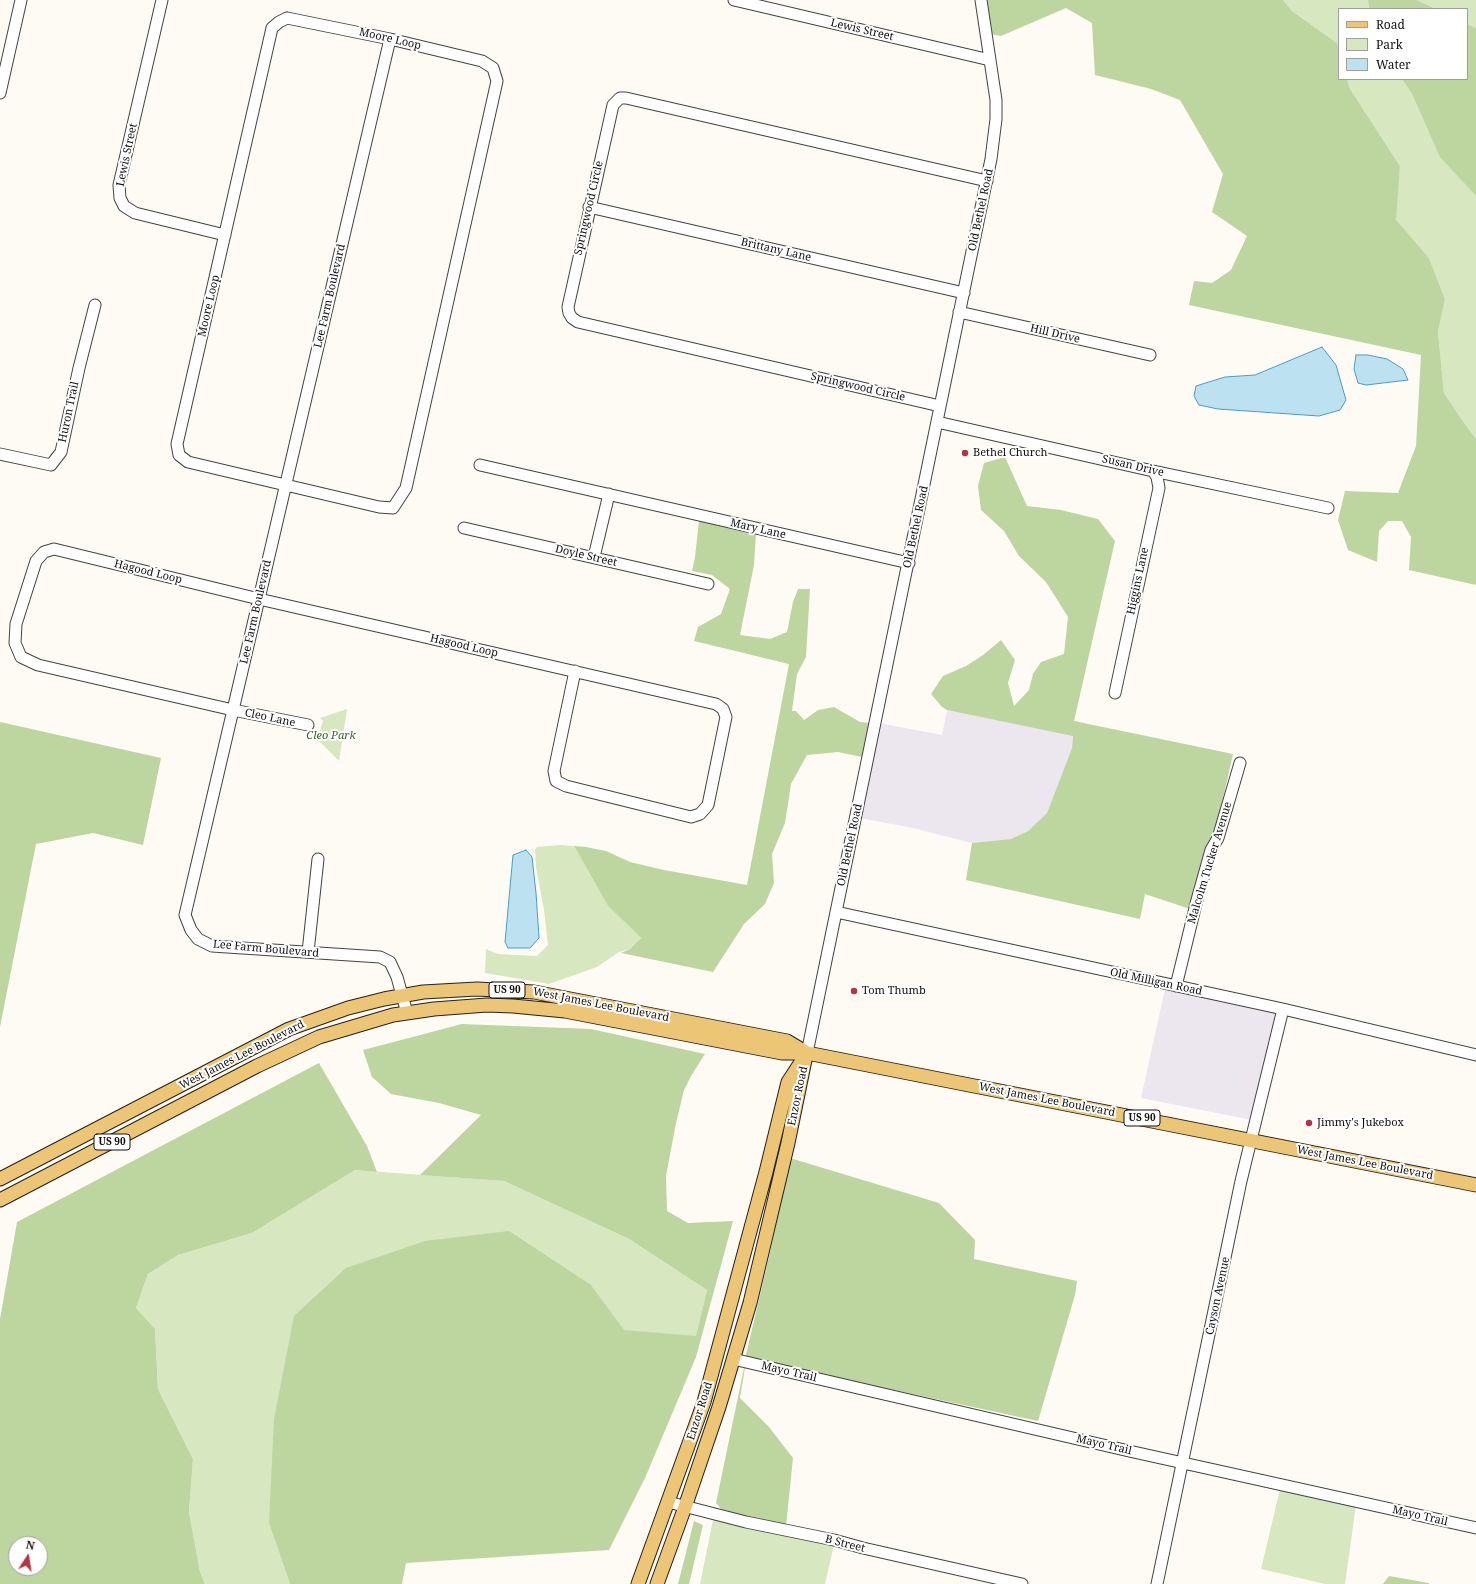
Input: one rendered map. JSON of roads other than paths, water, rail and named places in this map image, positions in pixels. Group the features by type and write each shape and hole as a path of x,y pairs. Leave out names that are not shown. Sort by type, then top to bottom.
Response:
{"main road":[{"name":"West James Lee Boulevard","path":"0,1180 289,1029 322,1016 369,1002 423,992 476,989 534,992 787,1041 807,1053"},
{"name":"West James Lee Boulevard","path":"0,1200 274,1057 319,1037 376,1019 406,1013 434,1009 487,1005 565,1011 782,1053 807,1053 1476,1185"},
{"name":"Enzor Road","path":"657,1584 685,1507 750,1303 788,1143 807,1053"},
{"name":"Enzor Road","path":"638,1584 704,1402 766,1172 788,1082 807,1053"}],"street":[{"path":"0,93 21,0"},
{"name":"Lewis Street","path":"162,0 119,185 120,198 124,206 135,213 225,235"},
{"name":"Lewis Street","path":"734,0 990,60"},
{"name":"Old Bethel Road","path":"807,1053 987,181 994,139 996,100 981,0"},
{"name":"Moore Loop","path":"287,18 390,39 482,61 493,68 497,81 406,488 394,508 379,506 188,462 179,455 177,444 272,28 287,18"},
{"name":"Lee Farm Boulevard","path":"390,39 185,915 191,930 198,939 212,946 380,957 390,962 397,977 406,1013"},
{"name":"Springwood Circle","path":"940,406 578,322 572,318 568,307 613,105 620,98 626,98 987,181"},
{"name":"Brittany Lane","path":"590,207 964,293"},
{"name":"Huron Trail","path":"0,454 51,465 61,452 79,368 95,305"},
{"name":"Hill Drive","path":"959,312 1150,355"},
{"name":"Susan Drive","path":"937,422 1153,471 1328,508"},
{"name":"Mary Lane","path":"480,465 908,563"},
{"name":"Higgins Lane","path":"1115,693 1159,488 1157,477 1153,471"},
{"path":"594,557 609,494"},
{"name":"Doyle Street","path":"464,528 708,584"},
{"name":"Hagood Loop","path":"233,710 38,665 21,657 15,643 16,624 36,561 44,552 54,549 259,599 575,671 716,704 723,709 726,717 708,805 700,814 691,817 566,786 556,781 554,771 575,671"},
{"name":"Cleo Lane","path":"233,710 308,725"},
{"name":"Malcolm Tucker Avenue","path":"1176,986 1208,860 1211,850 1218,838 1240,764"},
{"path":"308,952 318,859"},
{"name":"Old Milligan Road","path":"836,912 1283,1009 1476,1056"},
{"name":"Cayson Avenue","path":"1158,1584 1241,1181 1283,1009"},
{"path":"215,1067 224,1084"},
{"name":"Mayo Trail","path":"733,1359 1129,1451 1476,1528"},
{"name":"B Street","path":"668,1502 746,1522 834,1540 870,1550 1022,1584"}],"water":[{"path":"1322,347 1336,365 1346,400 1340,410 1319,416 1218,409 1199,405 1194,396 1196,386 1225,377 1255,375"},
{"path":"1356,355 1368,355 1387,359 1403,369 1408,380 1366,385 1358,383 1354,369"},
{"path":"526,850 532,857 539,938 530,948 508,948 505,942 513,855"}],"place":[{"name":"Bethel Church","path":"965,453"},
{"name":"Tom Thumb","path":"854,991"},
{"name":"Jimmy's Jukebox","path":"1309,1123"}],"park label":[{"name":"Cleo Park","path":"331,736"}]}
